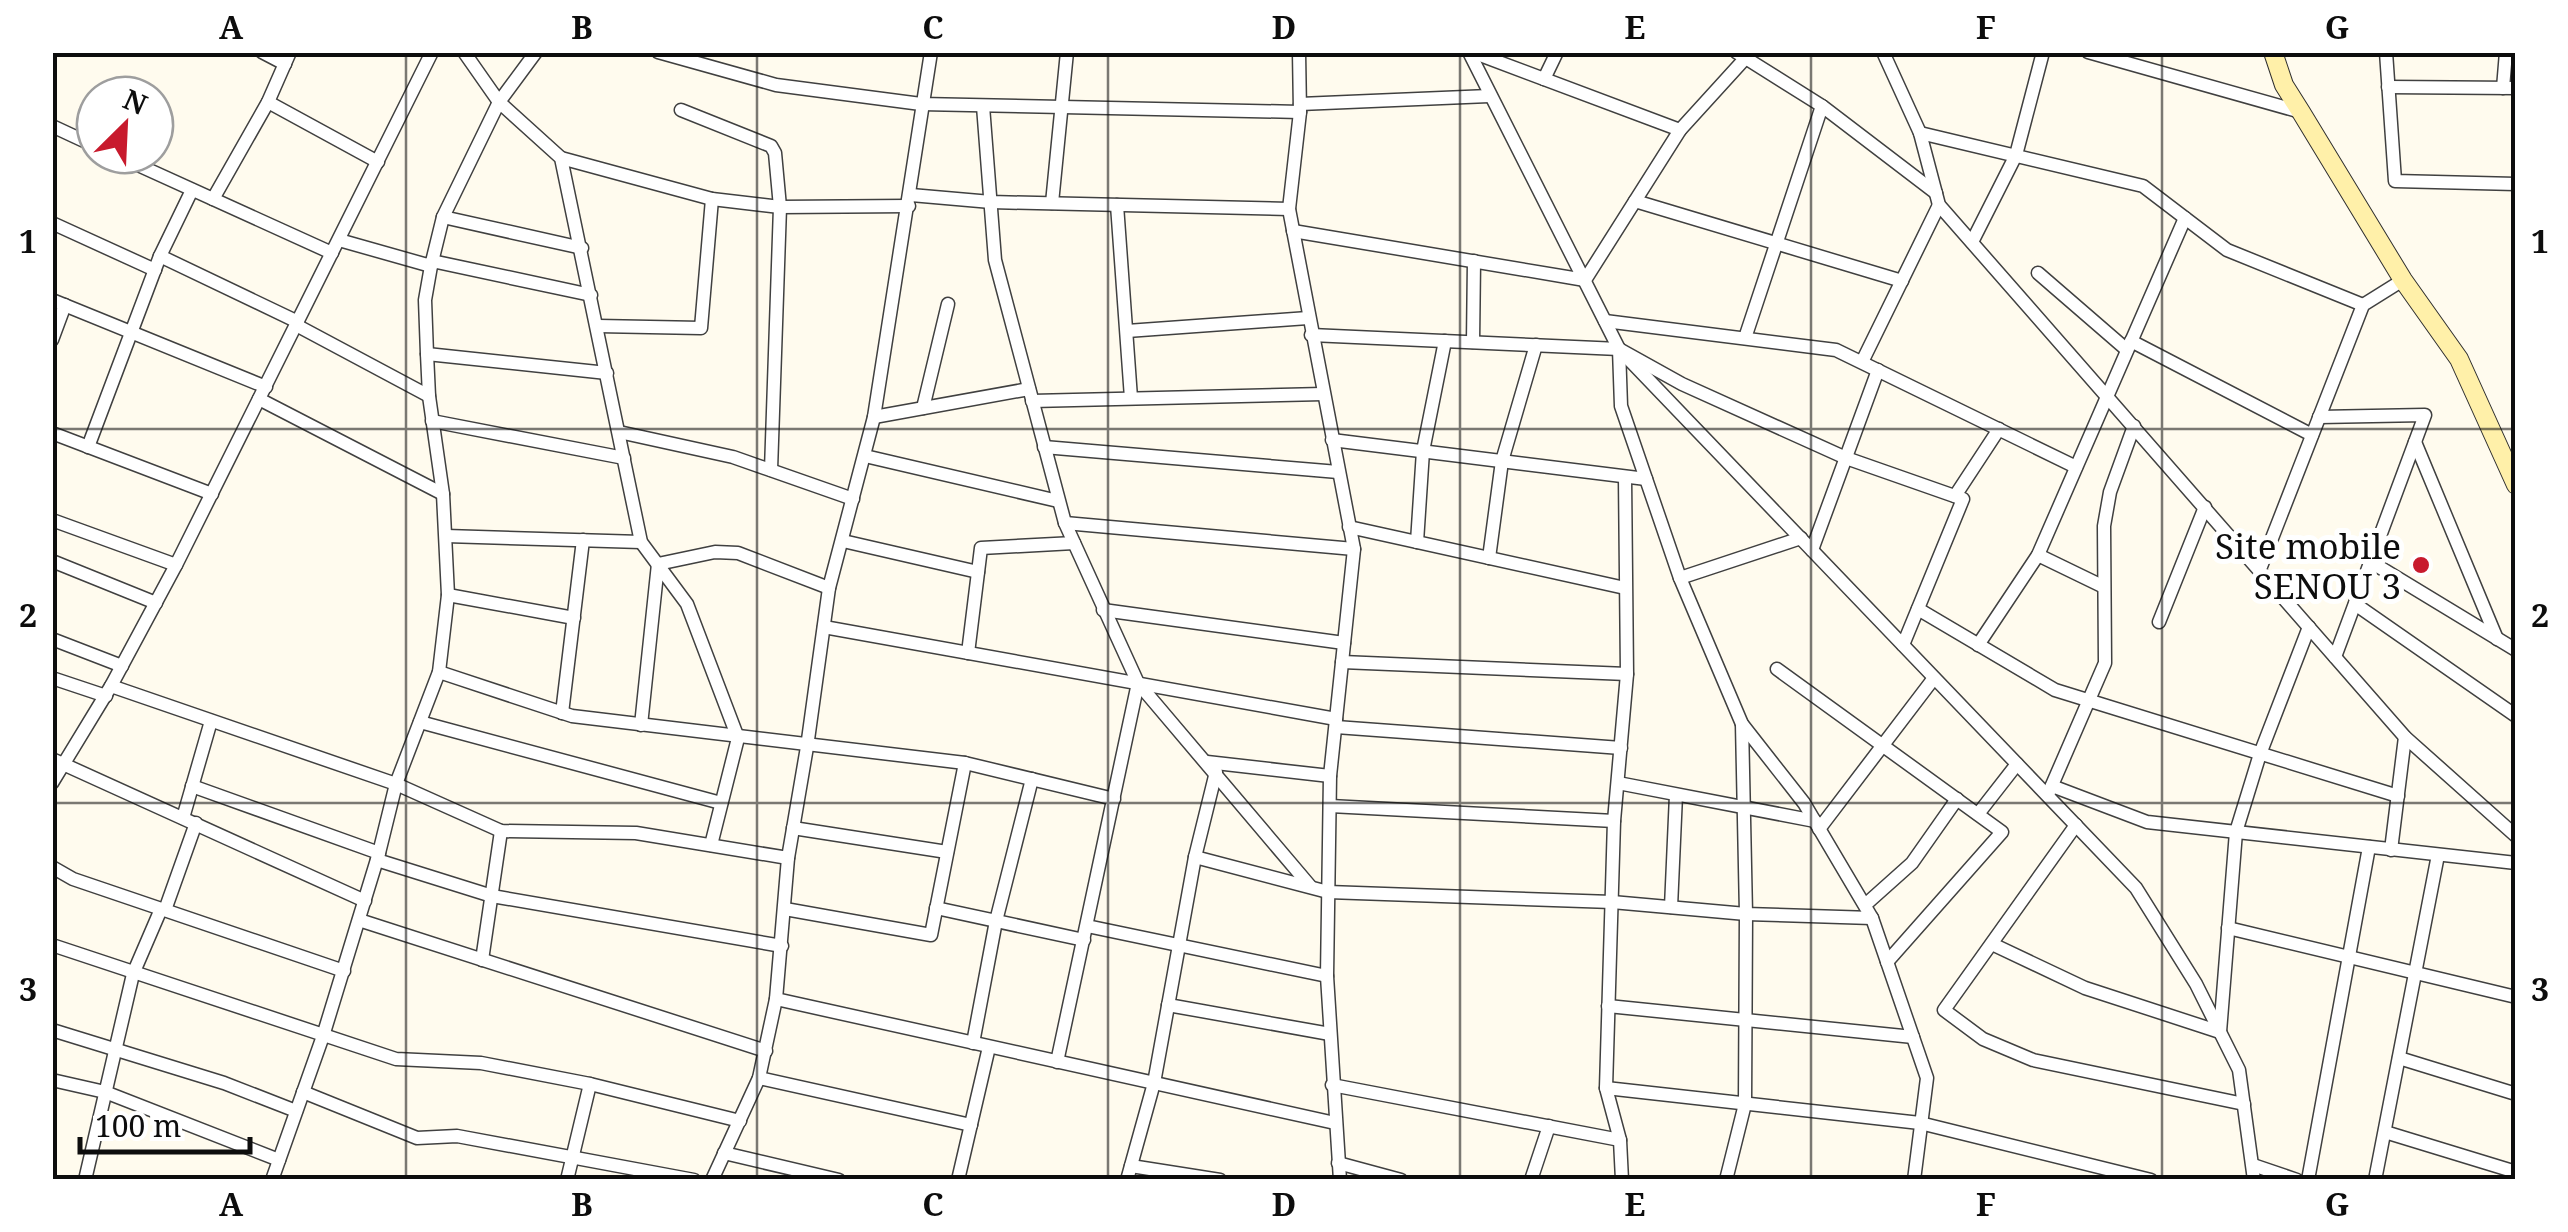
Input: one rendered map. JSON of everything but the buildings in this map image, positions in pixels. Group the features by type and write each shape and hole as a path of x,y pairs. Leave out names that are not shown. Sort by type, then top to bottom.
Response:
{"street":[{"path":"212,199 268,102 287,58 262,52"},
{"path":"52,783 60,762 109,691 176,565 432,52"},
{"path":"464,52 499,102 561,158 712,199 780,206 910,201 1289,208"},
{"path":"277,1178 278,1160 344,971 396,784 439,672 448,595 443,494 429,396 426,300 432,264 443,217 499,102 536,52"},
{"path":"658,52 776,85 922,104 1300,108 1489,96"},
{"path":"712,1180 759,1078 776,1000 788,858 808,747 829,588 874,416 931,52"},
{"path":"1052,204 1067,52"},
{"path":"1299,52 1300,108 1289,208 1354,550 1330,776 1326,976 1340,1180"},
{"path":"1470,52 1680,130"},
{"path":"1470,52 1620,349 2017,764 2050,791 2076,826 2136,888 2196,984 2238,1070 2254,1172 2297,1180"},
{"path":"1544,80 1557,52"},
{"path":"1972,242 2016,155 2043,52"},
{"path":"2088,52 2300,112"},
{"path":"2273,52 2284,85 2300,112 2403,280 2458,359 2516,485"},
{"path":"2386,52 2395,181 2516,184"},
{"path":"2388,87 2509,88 2506,52"},
{"path":"1585,280 1680,130 1743,54 1822,106 1938,199 2404,737 2516,836"},
{"path":"1862,362 1938,199 1920,134 1886,56"},
{"path":"268,102 378,162"},
{"path":"982,106 995,260 1065,524 1138,683 1310,886"},
{"path":"1744,338 1822,106"},
{"path":"680,110 771,146 777,166 780,206 770,470"},
{"path":"52,126 75,137"},
{"path":"1920,134 2142,186 2227,250 2363,304"},
{"path":"561,158 641,542 687,604 738,738 711,845"},
{"path":"159,175 335,247 592,295"},
{"path":"88,446 154,270 192,190"},
{"path":"598,326 702,328 712,199"},
{"path":"1635,201 1902,280"},
{"path":"1117,205 1132,398"},
{"path":"443,217 582,248"},
{"path":"1978,645 2038,555 2185,218"},
{"path":"52,223 154,270"},
{"path":"1293,230 1585,280"},
{"path":"160,256 297,323 429,396"},
{"path":"1473,342 1474,262"},
{"path":"2038,272 2129,345 2312,435"},
{"path":"2260,569 2363,304 2403,280"},
{"path":"52,340 59,302 263,393 443,494"},
{"path":"922,408 948,304"},
{"path":"1127,331 1308,318"},
{"path":"1606,321 1836,350 2076,467"},
{"path":"1311,335 1620,349 1682,384 1846,458 1963,499 1903,645"},
{"path":"1417,542 1423,451 1445,341"},
{"path":"1489,558 1502,461 1536,345"},
{"path":"1620,349 1622,406 1646,480 1680,578 1742,724 1817,825 1868,912 1887,962 1926,1078 1914,1180"},
{"path":"427,354 607,373"},
{"path":"1812,550 1878,370"},
{"path":"874,416 1030,395 1132,398 1323,394"},
{"path":"2319,417 2425,415 2336,657"},
{"path":"432,420 624,458"},
{"path":"2050,791 2105,663 2104,526 2110,492 2134,426"},
{"path":"1955,496 1998,429"},
{"path":"619,432 733,457 854,500"},
{"path":"52,433 212,494"},
{"path":"1332,440 1646,480"},
{"path":"2416,442 2498,638"},
{"path":"1044,447 1338,472"},
{"path":"865,456 1058,500"},
{"path":"1622,1180 1620,1140 1606,1088 1614,821 1627,674 1625,477"},
{"path":"2158,622 2205,507"},
{"path":"52,520 176,565"},
{"path":"1065,524 1354,550"},
{"path":"1349,527 1625,588"},
{"path":"446,536 641,542"},
{"path":"1680,578 1801,538"},
{"path":"562,713 583,540"},
{"path":"843,541 978,572"},
{"path":"968,652 981,548 1074,544"},
{"path":"658,564 715,552 738,553 829,588"},
{"path":"2038,555 2102,586"},
{"path":"52,561 156,602"},
{"path":"2370,562 2516,650"},
{"path":"640,725 658,564"},
{"path":"448,595 574,618"},
{"path":"2355,604 2516,716"},
{"path":"1918,609 2055,690 2398,796"},
{"path":"1102,610 1344,642"},
{"path":"2220,1032 2236,832 2260,754 2309,626"},
{"path":"824,627 1336,723 1621,748"},
{"path":"52,639 122,666"},
{"path":"1342,662 1627,674"},
{"path":"1777,670 2002,832 1887,962"},
{"path":"439,672 562,713 808,747 965,763 1114,799"},
{"path":"52,678 211,721 396,784 501,832 636,833 788,858"},
{"path":"1817,825 1934,678"},
{"path":"1057,1062 1138,683"},
{"path":"85,1180 133,974 163,910 190,821 192,786 211,721"},
{"path":"420,722 722,803"},
{"path":"1726,1180 1745,1104 1742,724"},
{"path":"2392,850 2404,737"},
{"path":"60,762 365,901"},
{"path":"785,909 931,935 965,763"},
{"path":"1978,814 2017,764"},
{"path":"1212,767 1330,776"},
{"path":"1212,767 1154,1083 1129,1173 1220,1180"},
{"path":"973,1043 996,921 1032,779"},
{"path":"1618,784 1817,825"},
{"path":"192,786 492,896 782,946"},
{"path":"2050,791 2148,822 2516,863"},
{"path":"1671,908 1676,794"},
{"path":"1195,857 1328,892 1612,902 1746,914 1868,912 1912,863 1957,799"},
{"path":"1330,806 1614,821"},
{"path":"2076,826 1944,1010 1984,1038 2033,1060 2244,1104"},
{"path":"793,828 948,852"},
{"path":"482,960 501,832"},
{"path":"2308,1180 2369,847"},
{"path":"2375,1180 2438,855"},
{"path":"52,867 73,879 344,971"},
{"path":"936,908 996,921 1179,946 1326,976"},
{"path":"359,920 766,1051"},
{"path":"2228,928 2516,997"},
{"path":"1992,944 2085,988 2220,1032"},
{"path":"52,946 396,1060 481,1063 590,1084 740,1121"},
{"path":"776,1000 1335,1123"},
{"path":"1168,1004 1330,1034"},
{"path":"1608,1006 1912,1036"},
{"path":"52,1030 224,1083 296,1111"},
{"path":"958,1180 989,1047"},
{"path":"2399,1058 2516,1094"},
{"path":"759,1078 971,1125"},
{"path":"52,1080 105,1092 278,1160"},
{"path":"567,1180 590,1084"},
{"path":"1332,1085 1620,1140"},
{"path":"1606,1088 1920,1124 2150,1180"},
{"path":"303,1092 417,1138 457,1136 694,1180"},
{"path":"1531,1180 1549,1126"},
{"path":"2384,1132 2512,1174"},
{"path":"724,1153 839,1180"},
{"path":"1338,1162 1402,1180"}],"place":[{"name":"Site mobile SENOU 3","path":"2421,565"}]}
